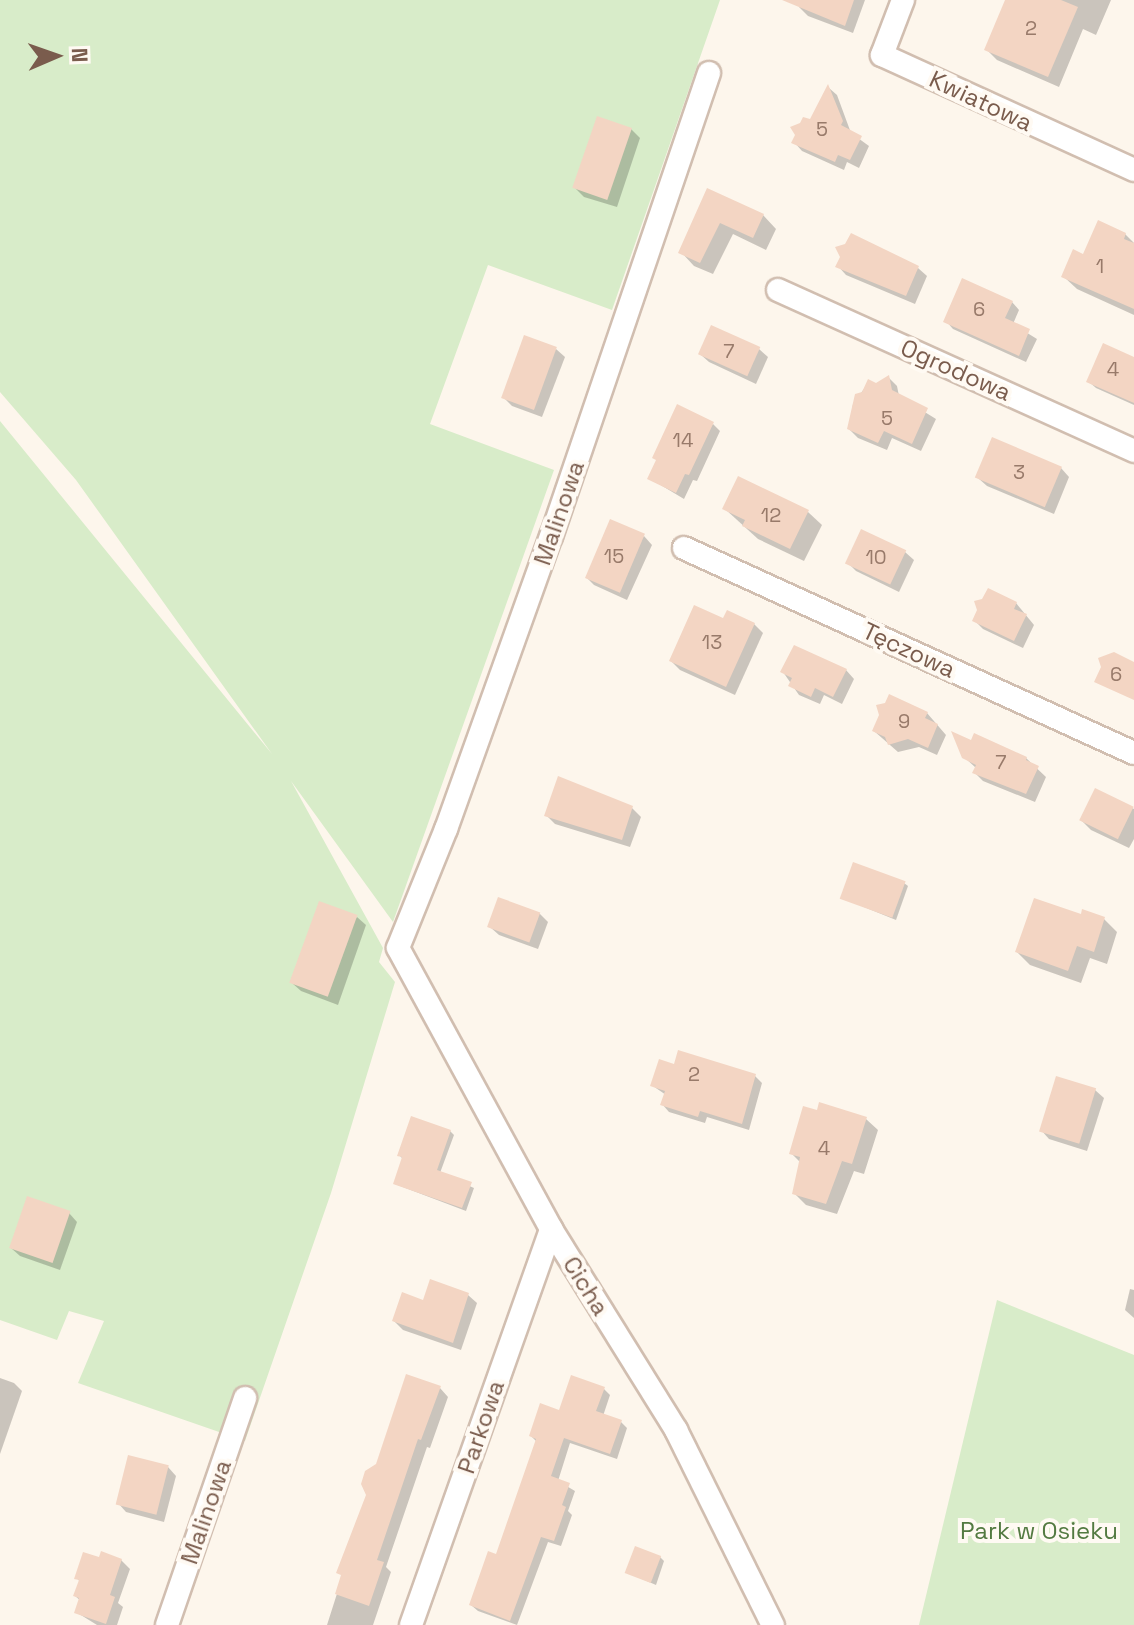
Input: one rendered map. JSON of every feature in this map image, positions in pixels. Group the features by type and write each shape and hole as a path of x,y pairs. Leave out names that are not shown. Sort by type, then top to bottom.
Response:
{"street":[{"name":"Kwiatowa","path":"903,0 882,55 1134,170"},
{"name":"Malinowa","path":"398,948 446,829 551,536 709,73"},
{"name":"Ogrodowa","path":"778,290 1134,451"},
{"name":"Tęczowa","path":"684,548 1134,753"},
{"name":"Cicha","path":"398,948 551,1229 676,1430 773,1625"},
{"name":"Parkowa","path":"411,1625 551,1229"},
{"name":"Malinowa","path":"167,1625 245,1398"}],"green space":[{"path":"0,0 720,0 612,310 488,265 430,424 554,470 393,922 291,781 383,948 379,962 395,982 331,1193 245,1441 78,1383 104,1321 69,1311 57,1340 0,1320 0,421 272,754 76,480 0,392"},
{"name":"Park w Osieku","path":"997,1300 1134,1355 1134,1625 919,1625"}],"building":[{"path":"782,0 854,0 845,26"},
{"path":"1005,0 1061,0 1078,7 1048,77 984,50"},
{"path":"828,84 843,121 841,125 862,136 850,160 838,155 835,162 791,143 795,135 790,127 800,123 803,117 810,119"},
{"path":"597,116 632,128 607,200 572,188"},
{"path":"707,188 764,214 753,238 720,223 700,263 678,253"},
{"path":"1098,220 1126,233 1124,239 1134,243 1134,309 1061,277 1073,249 1083,254"},
{"path":"851,233 919,266 906,296 835,267 840,257 835,247 845,244"},
{"path":"962,278 1013,301 1005,318 1030,329 1019,356 943,322"},
{"path":"711,325 760,347 747,376 698,354"},
{"path":"524,335 557,347 534,410 501,398"},
{"path":"1103,343 1134,357 1134,403 1086,382"},
{"path":"889,375 892,390 928,408 912,444 884,431 878,443 847,429 855,394 862,392 868,379 876,383"},
{"path":"677,404 714,422 689,475 685,474 676,493 647,479 656,460 652,458"},
{"path":"992,437 1062,467 1045,507 975,478"},
{"path":"738,476 809,510 790,549 742,526 745,520 722,509"},
{"path":"610,519 645,534 620,593 585,578"},
{"path":"861,529 906,550 890,585 845,563"},
{"path":"988,588 1017,602 1014,609 1027,614 1014,641 972,621 977,610 974,601 982,599"},
{"path":"694,605 723,618 727,610 755,623 726,687 669,661"},
{"path":"794,645 847,669 833,697 815,688 811,697 788,686 792,678 780,672"},
{"path":"1114,652 1134,662 1134,700 1094,682 1101,667 1098,658"},
{"path":"889,694 928,712 925,718 938,724 928,748 908,739 888,745 885,737 872,731 879,715 876,705 885,703"},
{"path":"951,731 971,740 974,733 1027,757 1026,760 1039,766 1026,794 972,773 976,765 962,758"},
{"path":"558,776 633,806 622,840 544,816"},
{"path":"1095,788 1134,807 1118,839 1079,820"},
{"path":"853,862 906,881 892,918 840,899"},
{"path":"498,897 540,912 529,942 487,927"},
{"path":"1034,898 1081,914 1082,909 1105,917 1094,952 1077,946 1068,971 1015,952"},
{"path":"319,901 358,915 328,997 289,983"},
{"path":"678,1050 756,1074 742,1124 700,1111 698,1117 660,1105 665,1091 650,1086 659,1059 674,1064"},
{"path":"1056,1076 1096,1088 1079,1144 1039,1131"},
{"path":"819,1102 867,1117 852,1164 842,1161 826,1204 792,1194 800,1157 789,1154 803,1106 817,1110"},
{"path":"411,1116 451,1130 437,1170 472,1182 462,1208 393,1184 402,1157 397,1156"},
{"path":"27,1196 70,1211 53,1263 9,1248"},
{"path":"430,1279 469,1293 453,1343 392,1321 402,1292 423,1300"},
{"path":"406,1374 441,1386 421,1440 418,1439 377,1560 384,1562 369,1606 335,1594 341,1575 336,1573 366,1495 361,1484 365,1471 376,1464"},
{"path":"571,1375 605,1387 596,1411 622,1420 610,1454 564,1438 551,1476 570,1483 562,1505 566,1507 554,1541 541,1537 510,1621 469,1605 488,1551 496,1554 536,1439 529,1436 540,1403 559,1410"},
{"path":"128,1455 169,1465 156,1515 116,1504"},
{"path":"635,1546 661,1556 651,1583 625,1573"},
{"path":"101,1551 122,1559 110,1595 115,1597 106,1624 74,1613 79,1598 73,1596 79,1580 74,1579 83,1552 99,1557"}]}
